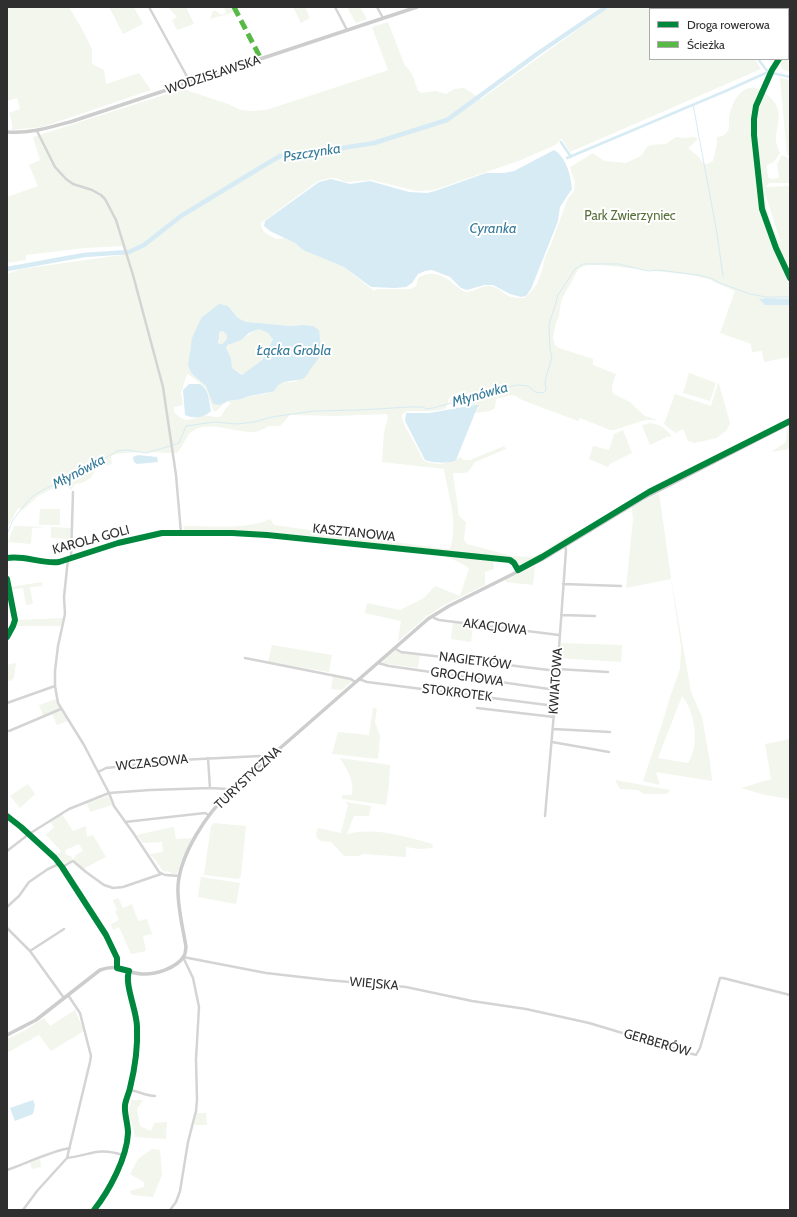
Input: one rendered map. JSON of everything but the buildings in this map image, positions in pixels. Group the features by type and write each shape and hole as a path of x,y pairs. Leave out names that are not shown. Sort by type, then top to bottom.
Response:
{"main road":[{"name":"WODZISŁAWSKA","path":"7,132 21,133 37,131 73,121 417,7"},
{"name":"TURYSTYCZNA","path":"183,957 186,947 179,897 180,876 190,849 209,815 217,804 266,760 432,616 519,572 565,546 634,503 790,424"},
{"path":"7,1035 36,1020 100,970 117,968 141,974 154,972 177,964 183,957"}],"street":[{"path":"150,7 190,82"},
{"path":"335,7 347,30"},
{"path":"378,7 383,18"},
{"path":"37,131 55,166 66,179 73,184 92,190 106,199 116,220 124,243 163,387 176,475 180,533"},
{"path":"72,492 70,558 64,597 65,614 58,646 55,671 57,699 61,710 84,745 109,793 114,806 161,874"},
{"name":"KAROLA GOLI","path":"7,558 21,557 52,563 118,543 162,533 180,533"},
{"name":"KASZTANOWA","path":"180,533 267,535 510,560 514,562 519,572"},
{"name":"KWIATOWA","path":"545,816 555,706 566,550 565,546"},
{"path":"7,579 15,620 7,637"},
{"path":"563,584 622,586"},
{"path":"561,615 595,616"},
{"name":"AKACJOWA","path":"432,616 439,620 559,635"},
{"name":"NAGIETKÓW","path":"394,648 401,652 557,670 608,672"},
{"path":"245,658 351,679 355,682"},
{"name":"GROCHOWA","path":"378,662 389,666 556,690"},
{"name":"STOKROTEK","path":"359,679 367,682 555,706"},
{"path":"7,703 55,686"},
{"path":"476,708 554,717"},
{"path":"9,731 61,710"},
{"path":"553,729 610,732"},
{"path":"552,742 609,752"},
{"name":"WCZASOWA","path":"98,772 106,768 208,758 260,756 266,760"},
{"path":"208,758 210,788"},
{"name":"WCZASOWA","path":"7,851 29,834 69,809 109,793 210,788 227,789 231,791"},
{"path":"125,822 205,813 209,815"},
{"path":"7,816 21,826 55,858 62,867 106,935 117,958 117,968"},
{"path":"62,867 73,861 104,885 113,888 123,887 161,874 180,876"},
{"path":"7,906 19,896 29,882 48,869 59,864"},
{"path":"30,951 64,929"},
{"path":"8,931 30,951 64,998"},
{"path":"170,1210 176,1202 180,1191 197,1100 196,1059 199,1007 193,978 183,957"},
{"name":"WIEJSKA","path":"183,957 266,973 406,987 472,1001 526,1009 563,1017"},
{"path":"94,1210 107,1191 120,1164 128,1132 125,1105 130,1090 137,1052 137,1028 135,1008 128,982 129,971"},
{"name":"GERBERÓW","path":"563,1017 696,1055 700,1048 720,978 790,995"},
{"path":"23,1210 37,1191 67,1158 86,1084 91,1056 80,1013 68,995"},
{"path":"130,1090 155,1096"},
{"path":"7,1170 40,1157 70,1148"},
{"path":"67,1158 98,1151 110,1151 123,1155"}],"green space":[{"path":"7,7 69,7 92,49 92,63 104,70 106,84 139,73 151,90 42,127 12,130 12,123 9,113 20,109 17,98 7,101"},
{"path":"109,7 134,7 143,24 123,34"},
{"path":"168,7 186,7 194,24 177,30 172,20 177,17"},
{"path":"224,7 232,7 235,12 210,19 213,11 216,11 221,15 226,13"},
{"path":"293,7 305,7 310,18 301,23"},
{"path":"347,7 360,7 367,19 356,23"},
{"name":"Park Zwierzyniec","path":"612,7 654,8 649,8 649,60 756,60 761,69 570,152 562,139 555,145 521,160 434,190 417,191 371,180 345,182 336,178 330,178 318,181 261,223 261,226 263,231 276,239 284,238 295,243 303,250 344,267 374,291 377,289 410,289 416,286 418,278 423,275 438,274 466,292 490,286 511,297 524,298 537,284 545,257 568,198 574,191 575,183 570,167 593,153 604,161 626,163 641,156 647,147 651,145 666,144 676,137 695,137 698,139 688,148 698,156 704,164 707,164 713,161 717,137 724,135 728,131 731,109 736,98 744,90 755,88 766,94 774,101 778,109 779,116 776,137 780,153 774,162 767,165 768,177 771,179 779,178 777,164 782,155 790,159 790,183 769,183 766,187 789,186 790,184 790,276 786,276 790,285 790,299 759,299 765,305 790,305 790,357 764,362 762,351 752,352 751,344 720,333 735,291 708,279 691,275 601,265 588,265 579,268 562,299 553,338 555,345 559,348 593,359 593,365 616,374 612,386 612,391 614,394 630,402 645,416 658,420 645,420 610,430 580,418 578,421 511,395 496,399 495,408 490,411 475,413 479,407 465,402 451,406 450,400 461,391 448,399 448,404 445,409 432,411 408,411 402,415 403,422 424,461 429,463 443,464 460,457 464,460 470,460 504,446 506,449 475,462 468,472 453,474 459,516 466,522 464,539 467,544 512,556 528,557 538,555 566,537 603,519 541,557 520,568 516,561 510,558 269,532 184,531 183,526 239,526 250,525 270,519 274,525 450,549 453,519 444,469 382,462 384,432 388,418 387,414 335,416 290,415 280,426 270,426 255,432 245,432 220,427 203,427 196,429 189,434 177,453 133,452 111,456 112,464 95,468 91,478 82,483 75,484 71,490 64,483 38,496 23,510 18,508 7,528 7,274 21,269 122,255 124,253 122,244 122,246 85,248 26,255 26,260 7,263 7,197 38,186 29,165 40,160 33,137 183,89 228,104 241,110 266,110 388,70 372,27 388,22 405,66 412,74 418,91 422,93 436,91 446,94 454,89 464,88 481,99 605,10","holes":["765,193 781,244 770,219 766,206","228,306 238,318 246,322 290,326 313,326 318,335 321,347 319,356 308,374 294,382 280,384 265,394 236,399 228,402 231,403 221,416 204,416 188,420 179,417 174,412 174,407 183,405 181,393 188,374 205,387 214,412 225,403 220,405 217,403 206,386 192,374 190,350 201,318"]},
{"path":"790,7 789,39 789,8 778,8"},
{"path":"790,49 790,72 782,69 780,61 789,60"},
{"path":"780,78 790,80 790,157 787,155"},
{"path":"260,328 273,338 262,360 243,375 232,368 231,358 226,349 232,343"},
{"path":"221,331 228,335 227,339 222,344 219,344 219,333"},
{"path":"689,373 716,383 710,401 683,393"},
{"path":"718,383 730,423 727,430 717,438 694,443 688,441 683,429 675,433 664,424 675,394 711,406"},
{"path":"650,423 664,428 671,435 670,438 669,436 650,445 642,425"},
{"path":"790,426 790,449 771,452 786,442 787,428"},
{"path":"623,430 632,453 610,464 608,467 589,459 593,446 609,450 614,434"},
{"path":"659,493 671,578 691,692 702,717 712,781 656,772 660,785 643,781 680,669 681,647 671,579 626,588 633,520 632,507","holes":["682,696 693,719 695,738 692,756 688,763 658,758"]},
{"path":"40,509 60,509 60,525 39,525"},
{"path":"14,526 47,527 32,528 31,544 8,542"},
{"path":"51,527 71,528 70,539 51,538"},
{"path":"444,556 493,560 494,569 485,572 485,585 442,606 428,616 425,616 426,617 398,641 401,621 365,613 367,603 400,610 424,598 435,586 460,596 469,568"},
{"path":"535,566 533,585 506,582 505,580"},
{"path":"42,582 42,586 30,587 33,604 26,605 23,588 10,590 10,587"},
{"path":"64,618 62,626 14,626 16,620"},
{"path":"453,623 473,625 471,642 451,639"},
{"path":"561,643 622,645 621,662 560,658"},
{"path":"272,645 332,655 329,672 268,662"},
{"path":"395,650 398,652 420,655 418,668 381,663"},
{"path":"16,663 14,678 10,681 7,680 7,665"},
{"path":"333,676 350,679 352,681 342,690 331,689"},
{"path":"56,699 60,709 43,716 39,705"},
{"path":"373,708 377,708 375,722 380,736 378,759 332,754 338,732 369,735"},
{"path":"61,711 68,721 57,725 52,714"},
{"path":"790,739 790,799 765,795 741,788 771,779 765,744"},
{"path":"340,758 390,765 386,805 342,799 342,795 352,795 352,784 346,767"},
{"path":"615,780 670,790 667,794 644,794 638,790 620,789"},
{"path":"28,784 35,794 20,808 10,796"},
{"path":"108,796 112,805 90,812 87,803"},
{"path":"346,802 371,806 369,816 354,816 347,834 368,831 388,833 430,843 433,845 432,848 419,849 406,847 406,857 363,854 359,856 344,856 331,842 321,841 317,838 316,833 318,828 341,833 348,805"},
{"path":"62,814 73,831 86,826 87,837 93,835 106,857 83,869 74,860 63,864 58,855 61,851 46,835 54,827 50,822","holes":["79,844 83,851 76,855 73,860 71,856 66,855 65,850"]},
{"path":"214,823 246,826 241,875 239,879 204,875 211,826"},
{"path":"174,827 176,839 192,838 177,874 171,874 171,872 163,871 150,855 163,852 162,842 143,843 137,835"},
{"path":"201,877 240,883 236,904 198,897"},
{"path":"118,898 123,908 132,904 138,921 147,919 152,934 143,936 146,951 131,954 119,927 113,930 111,924 119,920 115,911 117,910 113,900"},
{"path":"75,1010 84,1031 51,1051 39,1035 7,1053 7,1039 24,1031 44,1018 50,1026"},
{"path":"131,1100 143,1100 137,1109 140,1126 151,1131 154,1123 167,1122 166,1139 135,1137 129,1113"},
{"path":"197,1113 206,1113 207,1125 194,1125"},
{"path":"152,1149 160,1150 162,1175 153,1197 132,1195 130,1191 144,1187 144,1182 130,1174 138,1159"},
{"path":"40,1159 41,1167 32,1169 30,1163"}],"water":[{"name":"Cyranka","path":"554,150 565,162 572,189 560,207 558,221 531,289 526,296 521,297 510,294 493,285 484,285 467,290 461,288 450,277 432,270 418,274 412,283 406,287 371,287 344,267 303,250 295,243 270,231 264,226 265,221 319,182 331,179 350,184 370,181 409,192 427,193 486,173 504,173 514,171"},
{"path":"759,299 790,299 790,305 765,305"},
{"name":"Łącka Grobla","path":"219,304 228,306 238,318 246,322 290,326 313,326 319,330 321,350 318,359 303,379 284,382 278,385 274,391 228,401 220,405 213,404 206,386 192,374 188,366 192,338 201,318","holes":["259,329 268,333 273,339 262,360 242,375 232,368 231,358 226,348 228,345 241,340 249,333","221,331 227,335 227,339 222,344 219,344 219,333"]},
{"path":"189,384 200,384 205,389 211,411 205,415 191,417 185,415 183,390"},
{"path":"479,405 456,460 441,463 425,460 405,421 406,413 429,413"},
{"path":"138,455 157,457 158,462 137,464 134,462 133,457"},
{"path":"33,1100 35,1105 33,1114 15,1121 10,1108"}],"waterway":[{"name":"Pszczynka","path":"7,269 84,255 129,252 144,245 181,216 280,156 305,154 374,143 447,120 537,54 606,7"},
{"path":"759,60 768,72"},
{"path":"567,158 768,72 790,77"},
{"path":"693,104 717,234 723,276"},
{"path":"561,142 571,157"},
{"name":"Młynówka","path":"173,445 179,443 186,426 214,422 237,424 314,411 409,407 422,407 427,409 451,403 460,403 496,390 517,385 528,386 535,392 543,393 546,390 545,381 552,357 550,350 549,325 558,295 575,269 583,264 618,264 648,271 659,270 698,275 711,278 720,283 750,294 766,297 790,297"},
{"name":"Młynówka","path":"7,534 13,520 26,503 33,496 43,490 87,469 117,451 127,450 146,453 170,446"}],"marked path":[{"path":"234,7 261,59"}],"cycle path":[{"path":"778,60 772,70 756,106 754,135 762,209 776,248 790,278"},
{"path":"7,558 14,557 46,562 59,562 118,543 162,533 232,533 267,535 510,560 514,563 518,570 649,492 790,421"},
{"path":"7,579 15,620 7,637"},
{"path":"7,816 55,858 106,935 117,958 117,968 129,971 128,983 136,1021 137,1050 130,1090 125,1105 128,1129 127,1143 116,1174 106,1193 94,1210"}]}
